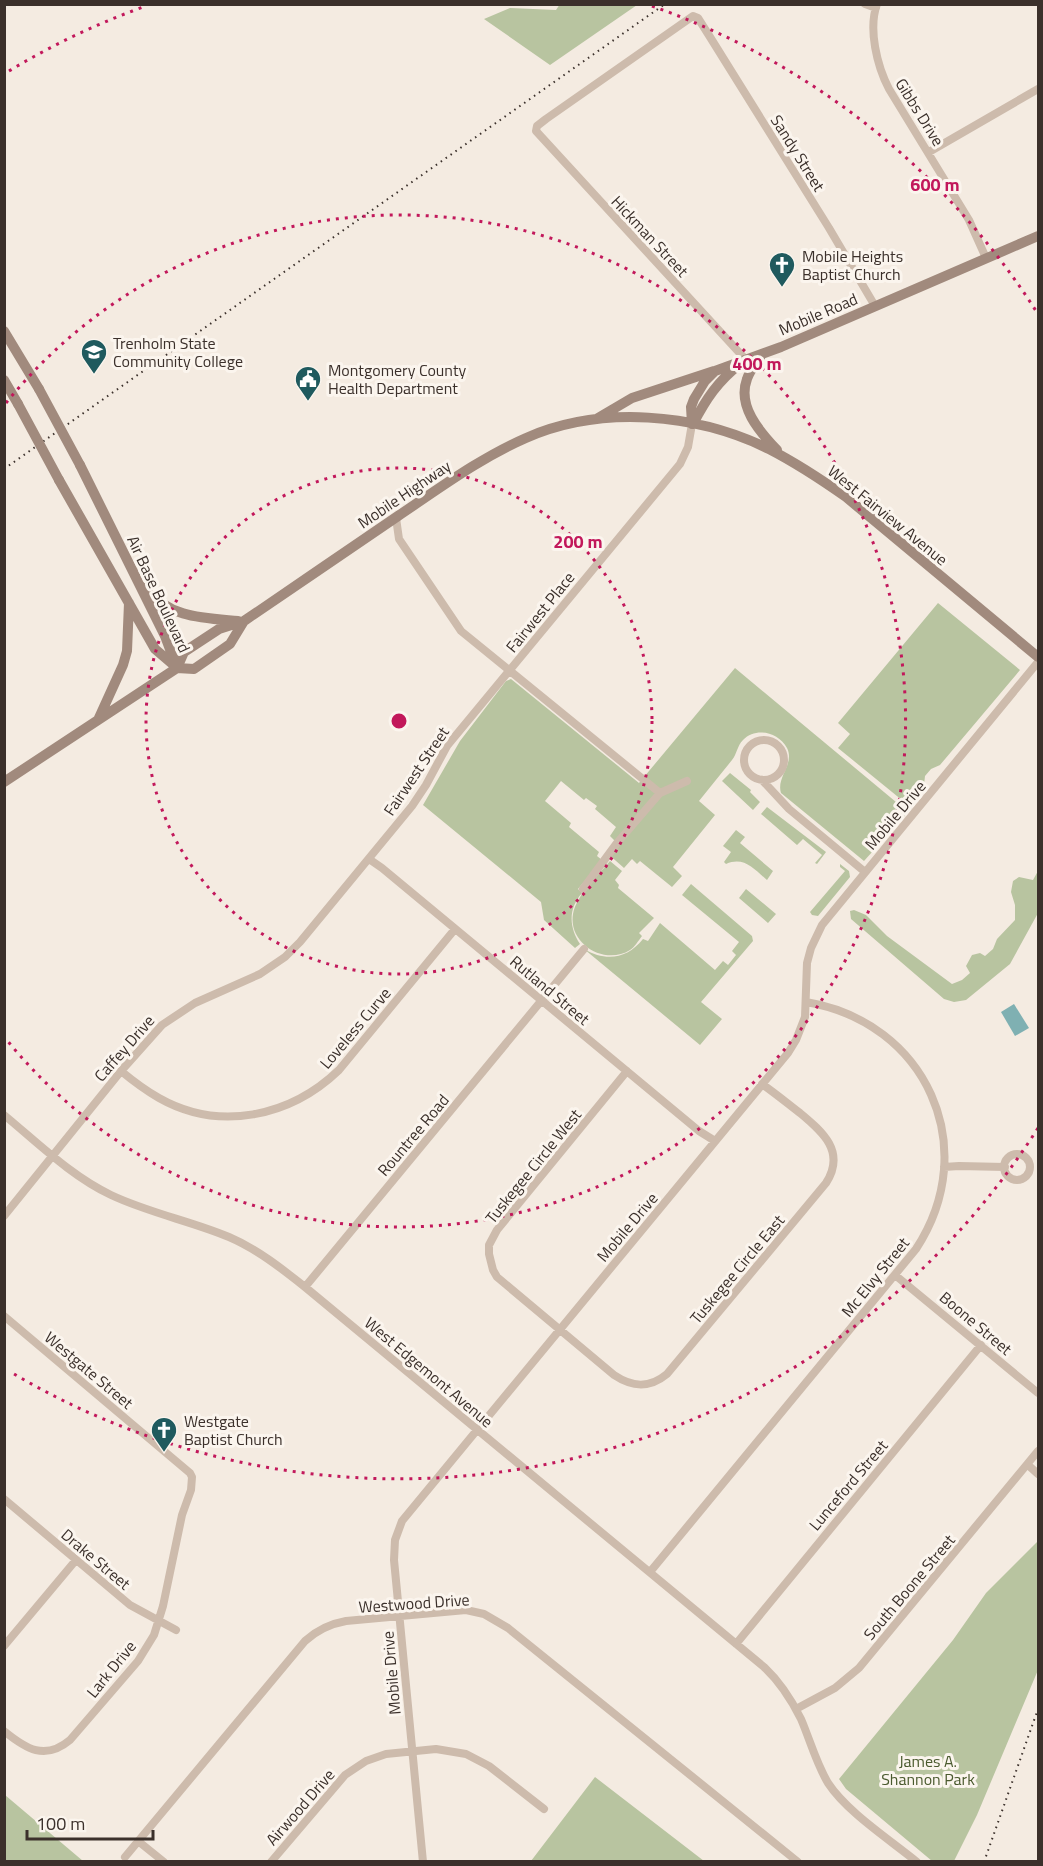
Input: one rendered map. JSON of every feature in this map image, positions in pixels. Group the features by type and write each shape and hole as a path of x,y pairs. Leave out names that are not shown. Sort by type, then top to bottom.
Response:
{"main road":[{"name":"Mobile Road","path":"692,424 708,395 720,380 744,362 1038,236"},
{"name":"Air Base Boulevard","path":"4,331 39,389 80,465 165,636 177,668"},
{"path":"762,354 747,379 744,396 746,406 761,433 783,457"},
{"name":"Mobile Road","path":"595,419 632,398 715,371 726,365 744,362"},
{"path":"692,424 694,399 705,381 715,371"},
{"name":"Air Base Boulevard","path":"4,380 155,649 177,668"},
{"name":"West Fairview Avenue","path":"595,419 655,419 692,424 745,439 783,457 846,497 1038,657"},
{"name":"Mobile Highway","path":"4,782 177,668 184,652 219,629 244,621 467,469 508,446 557,427 595,419"},
{"path":"131,566 149,592 162,604 175,611 190,617 244,621"},
{"path":"97,721 123,665 127,651 129,603"},
{"name":"Mobile Highway","path":"177,668 194,669 230,644 244,621"}],"street":[{"path":"865,4 876,6"},
{"name":"Gibbs Drive","path":"876,6 875,47 881,72 969,220 986,258"},
{"name":"Sandy Street","path":"536,128 696,16 829,228 875,306"},
{"path":"929,152 1038,89"},
{"name":"Hickman Street","path":"536,128 544,140 744,362"},
{"name":"Fairwest Place","path":"509,671 680,464 688,447 692,424"},
{"path":"396,518 399,539 458,628 660,793"},
{"name":"Mobile Drive","path":"423,1862 393,1551 398,1529 407,1514 796,1040 805,1017 807,963 816,937 829,915 1038,662"},
{"name":"Fairwest Street","path":"369,859 412,806 447,746 509,671"},
{"path":"762,780 771,779 783,767 782,751 770,740 753,742 747,748 744,764 748,772 754,778 762,780 789,809 865,872"},
{"path":"583,889 617,843 660,793 687,781"},
{"name":"Rutland Street","path":"369,859 699,1131 715,1141"},
{"name":"Caffey Drive","path":"4,1216 150,1036 175,1015 195,1003 260,974 285,957 369,859"},
{"name":"Loveless Curve","path":"121,1071 161,1100 204,1115 244,1116 290,1105 317,1089 339,1070 455,928"},
{"name":"Rountree Road","path":"305,1287 584,949"},
{"name":"Mc Elvy Street","path":"650,1572 916,1249 930,1225 944,1181 944,1141 938,1112 925,1083 908,1059 888,1039 862,1020 835,1009 806,1002"},
{"name":"Tuskegee Circle West","path":"560,1330 497,1277 490,1263 489,1245 497,1230 627,1071"},
{"name":"Tuskegee Circle East","path":"560,1330 622,1380 641,1385 654,1383 663,1378 675,1365 810,1202 831,1174 833,1157 830,1145 822,1132 812,1123 762,1084"},
{"name":"West Edgemont Avenue","path":"4,1115 82,1178 112,1196 243,1244 273,1262 305,1287 774,1677 796,1709 819,1766 836,1794 917,1862"},
{"path":"944,1167 1005,1167"},
{"name":"Boone Street","path":"895,1275 1038,1393"},
{"name":"Westgate Street","path":"4,1316 190,1473 192,1485 188,1501"},
{"name":"Lunceford Street","path":"736,1644 744,1631 981,1345"},
{"path":"1038,1451 1028,1465 1038,1474"},
{"name":"South Boone Street","path":"796,1709 835,1689 859,1668 1028,1465"},
{"name":"Drake Street","path":"4,1499 130,1605 176,1629"},
{"name":"Lark Drive","path":"4,1731 23,1746 31,1749 48,1751 63,1746 138,1661 151,1640 163,1606 182,1515 188,1501"},
{"path":"4,1646 76,1560"},
{"name":"Westwood Drive","path":"125,1857 311,1636 336,1623 465,1610 484,1614 499,1621 798,1862"},
{"name":"Airwood Drive","path":"271,1862 345,1775 358,1765 375,1757 436,1749 466,1754 489,1766 544,1809"},
{"path":"138,1841 164,1862"}],"green space":[{"path":"560,4 637,5 550,65 484,19 510,8 556,10"},
{"path":"938,603 1020,670 940,765 931,769 925,776 924,785 908,805 838,748 850,734 838,723"},
{"path":"735,668 908,812 864,861 781,793 781,781 789,754 778,738 766,733 754,734 743,740 732,760 699,801 715,815 673,867 682,876 672,887 640,861 637,864 632,859 624,868 607,853 617,843 610,836 616,827 595,809 597,806 586,798 584,800 561,781 545,801 571,823 569,827 599,852 597,856 602,860 578,889 582,893 572,912 572,925 580,944 575,948 544,920 541,902 423,805 460,741 506,681 511,679 639,783"},
{"path":"730,773 751,790 750,792 760,802 753,810 722,781"},
{"path":"767,807 826,852 817,864 815,863 822,855 803,839 797,845 761,814"},
{"path":"736,830 745,837 740,843 773,871 767,880 743,863 726,864 724,862 731,852 723,846"},
{"path":"610,861 622,871 615,880 619,885 618,888 654,918 639,933 642,936 632,949 610,955 600,954 582,943 576,935 573,914 583,892"},
{"path":"840,864 849,871 850,877 818,916 812,915 810,912 845,871"},
{"path":"1038,871 1038,913 1010,964 966,1000 954,1002 944,999 851,919 850,911 854,910 866,915 887,936 952,984 962,980 970,973 966,966 972,955 980,953 985,956 1015,920 1015,905 1011,892 1013,881 1019,877 1033,880"},
{"path":"691,884 752,936 753,941 701,1002 722,1019 700,1045 584,949 600,956 623,954 637,946 643,939 648,941 660,923 715,970 723,961 728,965 736,955 732,951 739,942 682,895"},
{"path":"746,889 776,914 768,923 739,898"},
{"name":"James A. Shannon Park","path":"1038,1541 1038,1670 977,1815 954,1861 932,1861 846,1789 839,1779 953,1640 986,1593"},
{"path":"595,1777 704,1861 531,1861"},
{"path":"5,1795 83,1861 5,1861"}],"water":[{"path":"1014,1004 1029,1028 1015,1036 1001,1012"}],"railway":[{"path":"4,469 665,4"},
{"path":"984,1862 1038,1709"}],"place":[{"name":"Mobile Heights Baptist Church","path":"782,288"},
{"name":"Trenholm State Community College","path":"94,375"},
{"name":"Montgomery County Health Department","path":"308,402"},
{"name":"Westgate Baptist Church","path":"164,1453"}]}
